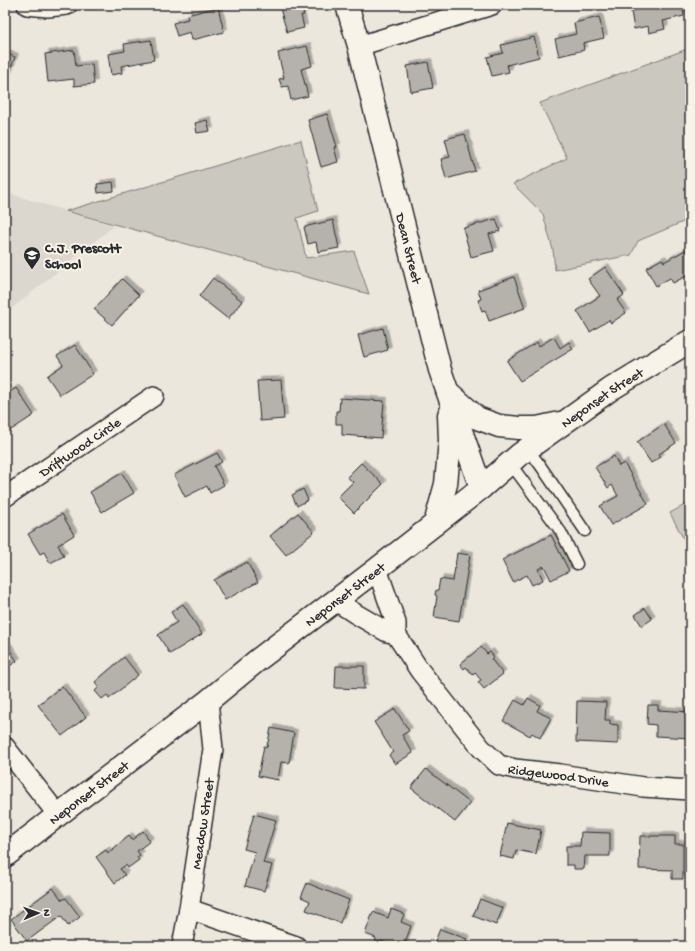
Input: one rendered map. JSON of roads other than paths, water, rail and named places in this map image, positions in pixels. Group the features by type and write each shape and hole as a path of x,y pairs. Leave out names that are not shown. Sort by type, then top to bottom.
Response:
{"main road":[{"name":"Dean Street","path":"347,5 359,46 440,370 481,488"},
{"name":"Neponset Street","path":"5,856 208,702 259,659 435,524 528,449 611,389 690,341"},
{"path":"448,391 477,418 499,426 537,428 565,422"},
{"path":"435,524 446,484 450,440 448,391"}],"street":[{"path":"27,5 48,7 67,5"},
{"path":"359,46 492,5"},
{"name":"Driftwood Circle","path":"5,497 154,396"},
{"name":"Ridgewood Drive","path":"377,569 396,623 395,633 420,671 481,748 499,765 515,769 560,774 643,787 690,790"},
{"path":"336,601 387,632 395,633"},
{"name":"Meadow Street","path":"182,946 213,749 208,702"},
{"path":"5,747 58,815"},
{"path":"189,909 296,946"}],"lane":[{"path":"528,449 585,531"},
{"path":"510,463 561,532 577,564"}],"place":[{"name":"C.J. Prescott School","path":"32,270"}]}
